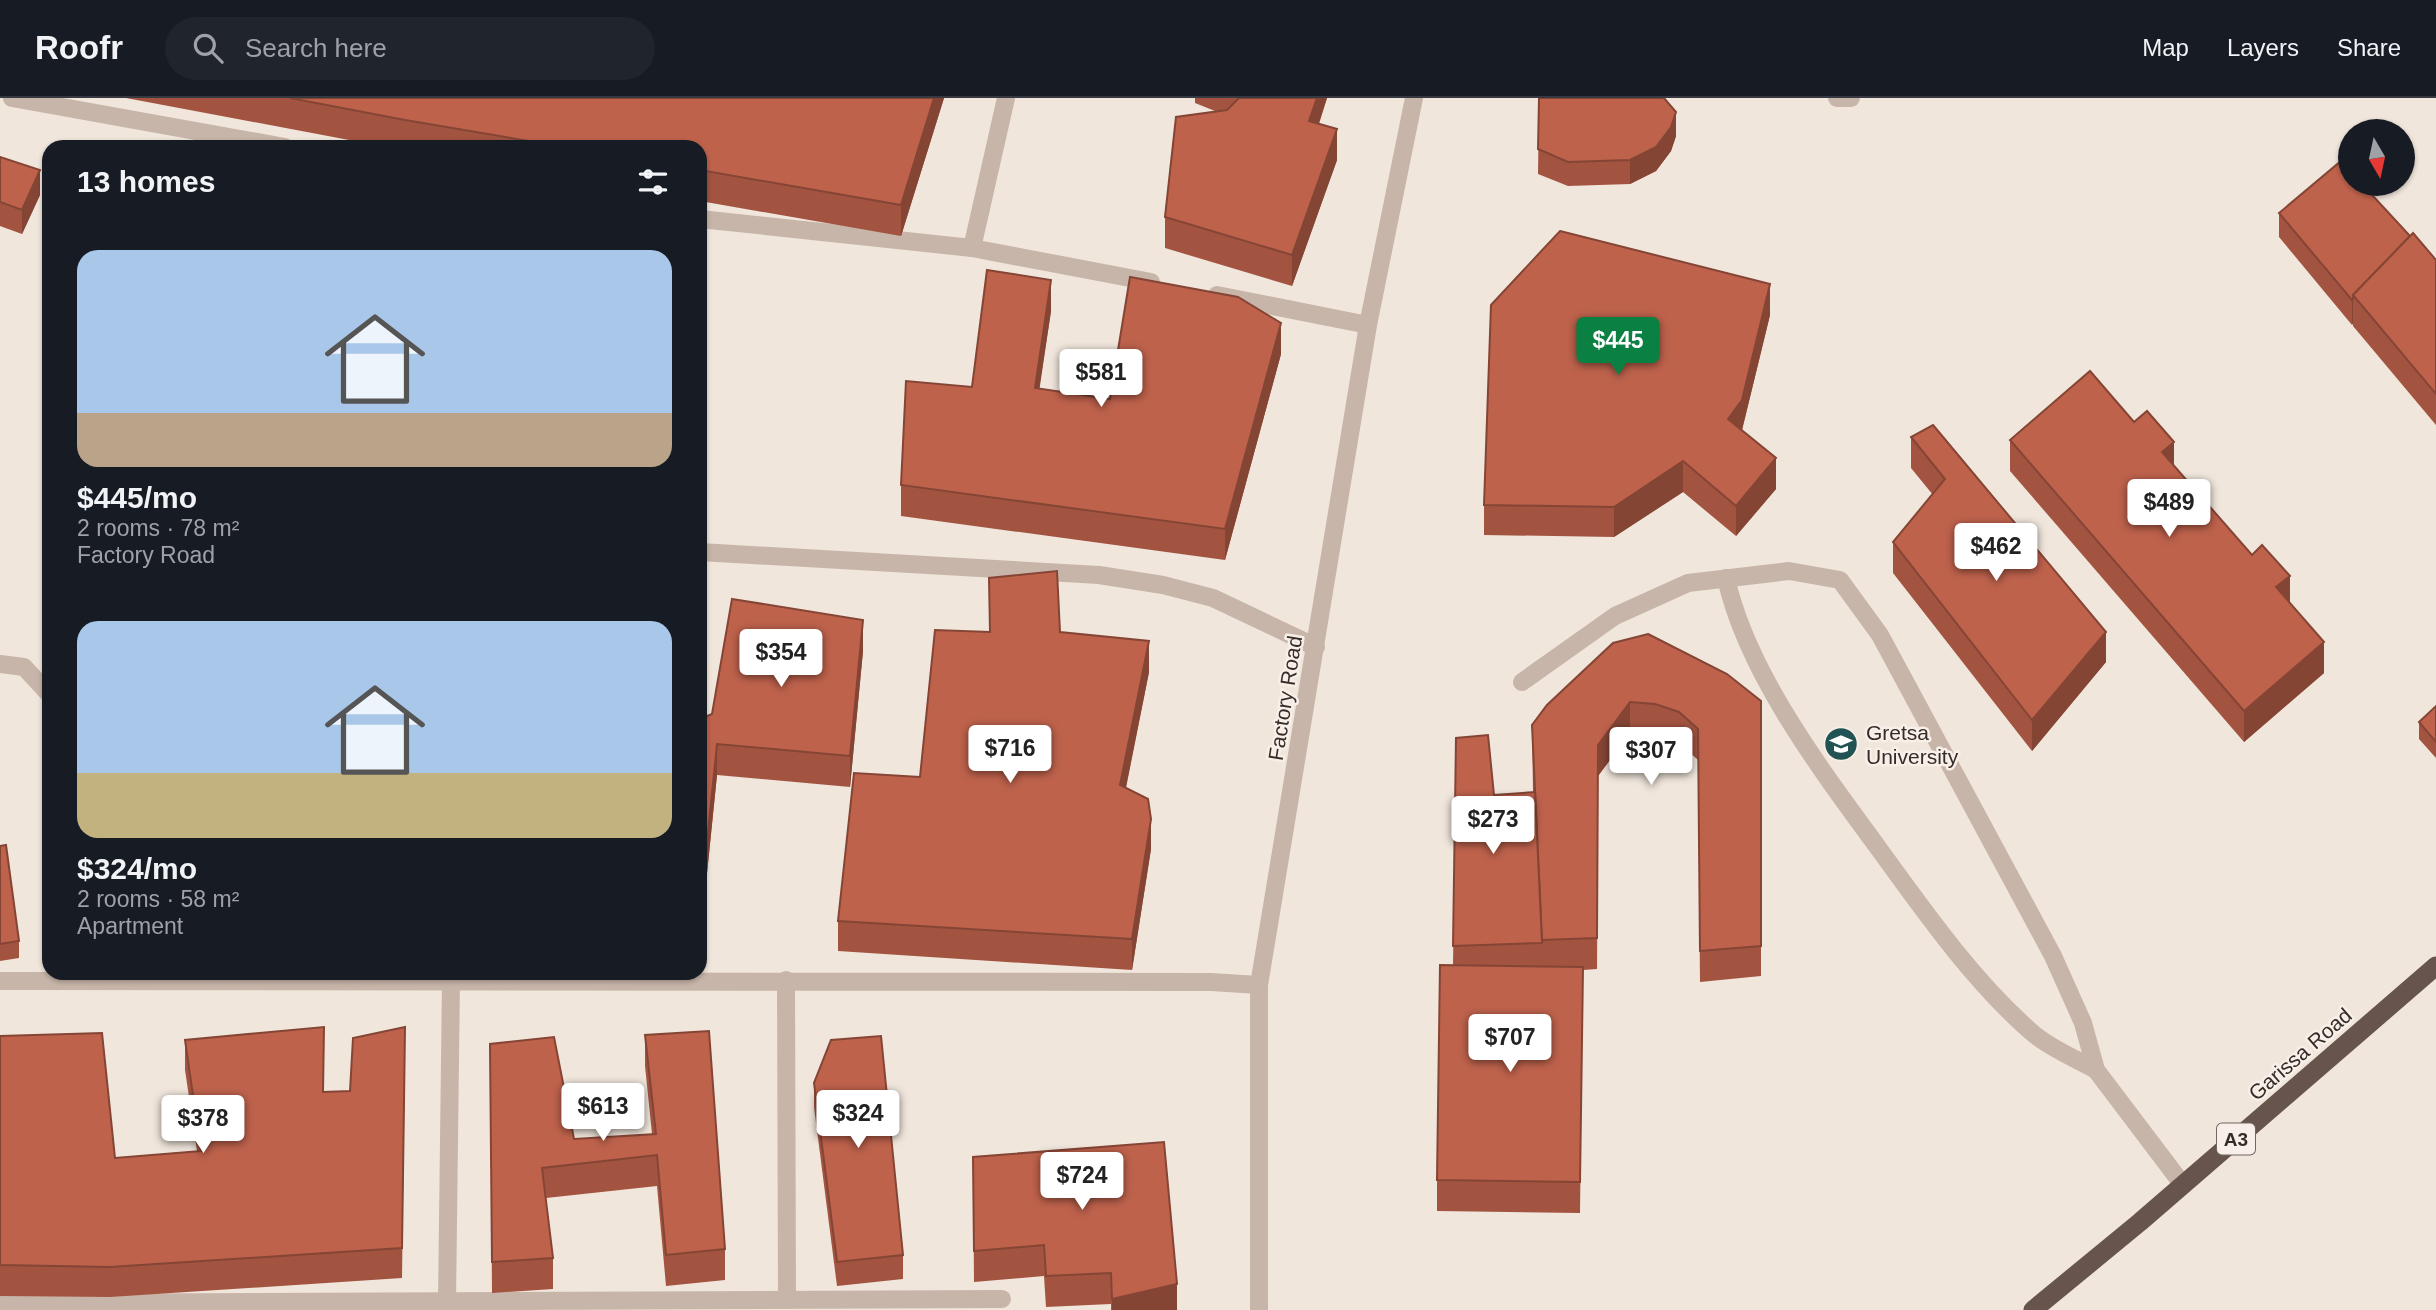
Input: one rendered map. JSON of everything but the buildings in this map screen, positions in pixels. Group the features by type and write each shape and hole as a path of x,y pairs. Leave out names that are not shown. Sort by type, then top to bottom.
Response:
{"highway":[{"name":"Garissa Road","path":"2033,1310 2183,1185 2436,966"}],"street":[{"path":"12,98 246,140"},
{"path":"972,248 1006,98"},
{"name":"Factory Road","path":"1259,1310 1259,985 1367,325 1414,98"},
{"path":"1837,98 1851,98"},
{"path":"707,220 972,248 1172,286"},
{"path":"1199,291 1367,325"},
{"path":"707,552 1099,575 1150,583 1213,598 1316,647"},
{"path":"1522,682 1615,616 1688,583 1789,571 1840,580 1880,635 2053,956 2083,1023 2096,1070 2183,1185"},
{"path":"1726,578 1733,610 1784,713 1912,895 1971,969 2029,1031 2096,1070"},
{"path":"0,664 24,667 42,686"},
{"path":"707,979 1197,982 1259,985"},
{"path":"0,981 451,980 447,1302"},
{"path":"786,981 787,1300"},
{"path":"0,1303 1002,1299"}],"place":[{"name":"Gretsa University","path":"1841,744"}]}
